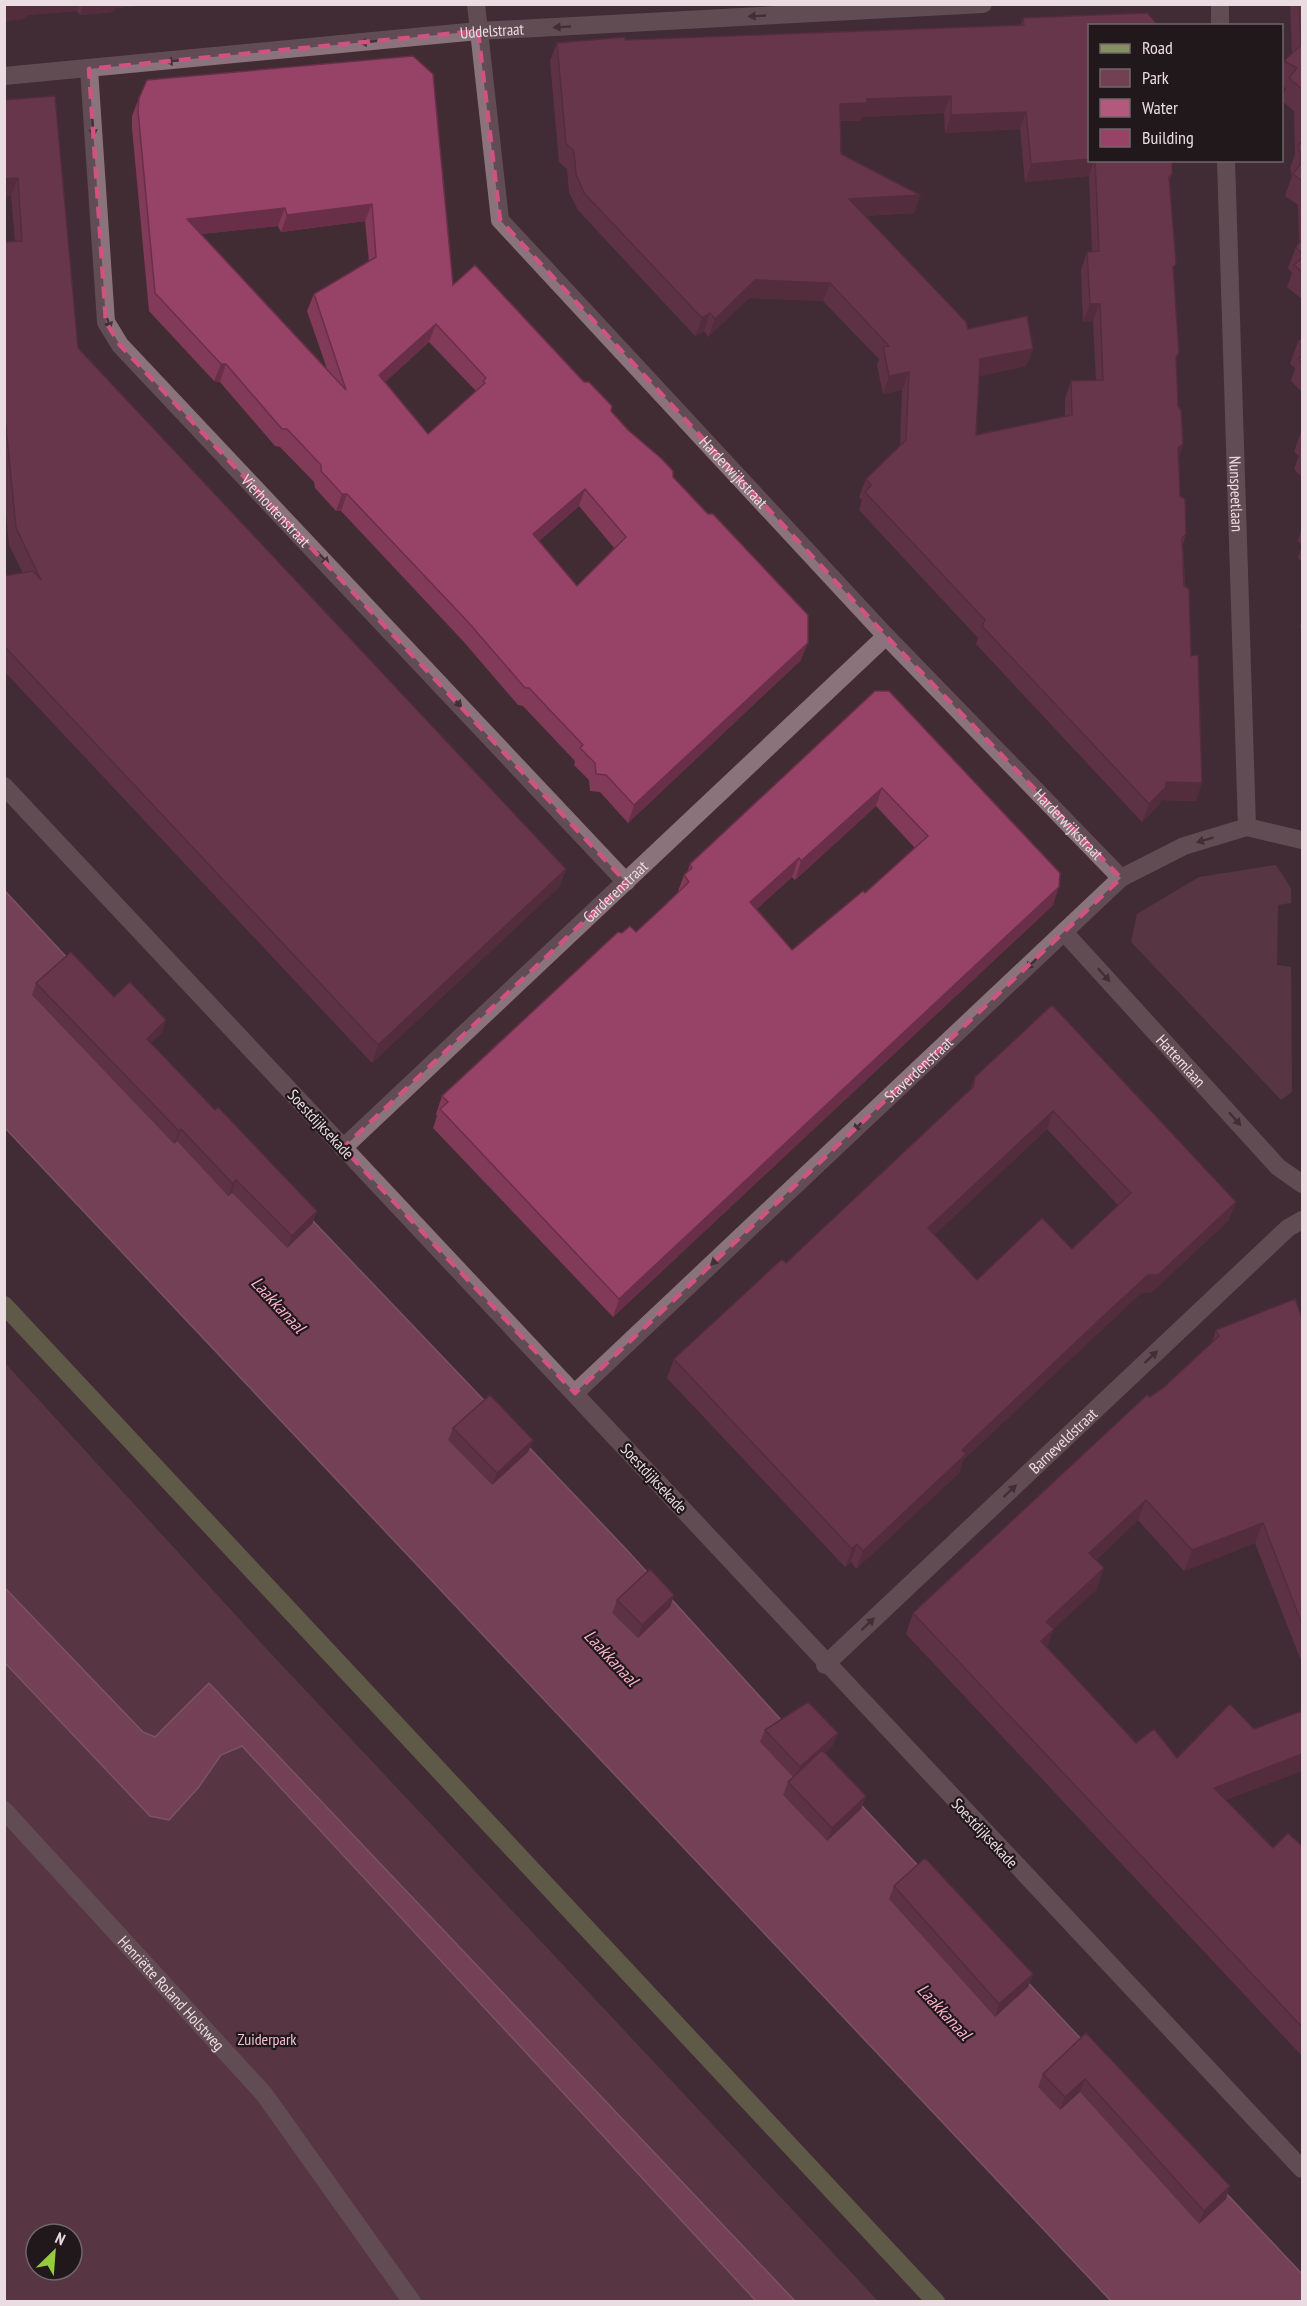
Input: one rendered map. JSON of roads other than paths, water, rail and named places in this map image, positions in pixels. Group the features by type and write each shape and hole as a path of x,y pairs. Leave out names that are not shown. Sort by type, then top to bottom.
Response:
{"main road":[{"path":"4,1305 936,2301"}],"street":[{"name":"Harderwijkstraat","path":"476,4 500,220 886,636 1121,878"},
{"name":"Uddelstraat","path":"4,76 478,31 983,4"},
{"path":"1220,4 1220,24"},
{"name":"Vierhoutenstraat","path":"88,69 106,322 120,345 626,882"},
{"name":"Nunspeetlaan","path":"1226,162 1247,827"},
{"name":"Garderenstraat","path":"343,1148 886,636"},
{"name":"Soestdijksekade","path":"4,786 575,1393 825,1665 1302,2169"},
{"path":"1247,827 1302,840"},
{"name":"Staverdenstraat","path":"575,1393 1121,878 1184,846 1247,827"},
{"name":"Hattemlaan","path":"1064,932 1278,1167 1302,1184"},
{"name":"Barneveldstraat","path":"825,1665 1288,1228 1302,1220"},
{"name":"Henriëtte Roland Holstweg","path":"4,1810 264,2094 412,2301"}],"water":[{"name":"Laakkanaal","path":"5,891 271,1177 625,1548 783,1722 1302,2274 1302,2301 1111,2301 5,1128"},
{"path":"5,1588 143,1732 155,1737 209,1683 795,2301 756,2301 242,1746 221,1755 198,1788 169,1820 150,1816 5,1663"}],"park label":[{"name":"Zuiderpark","path":"267,2039"}]}
